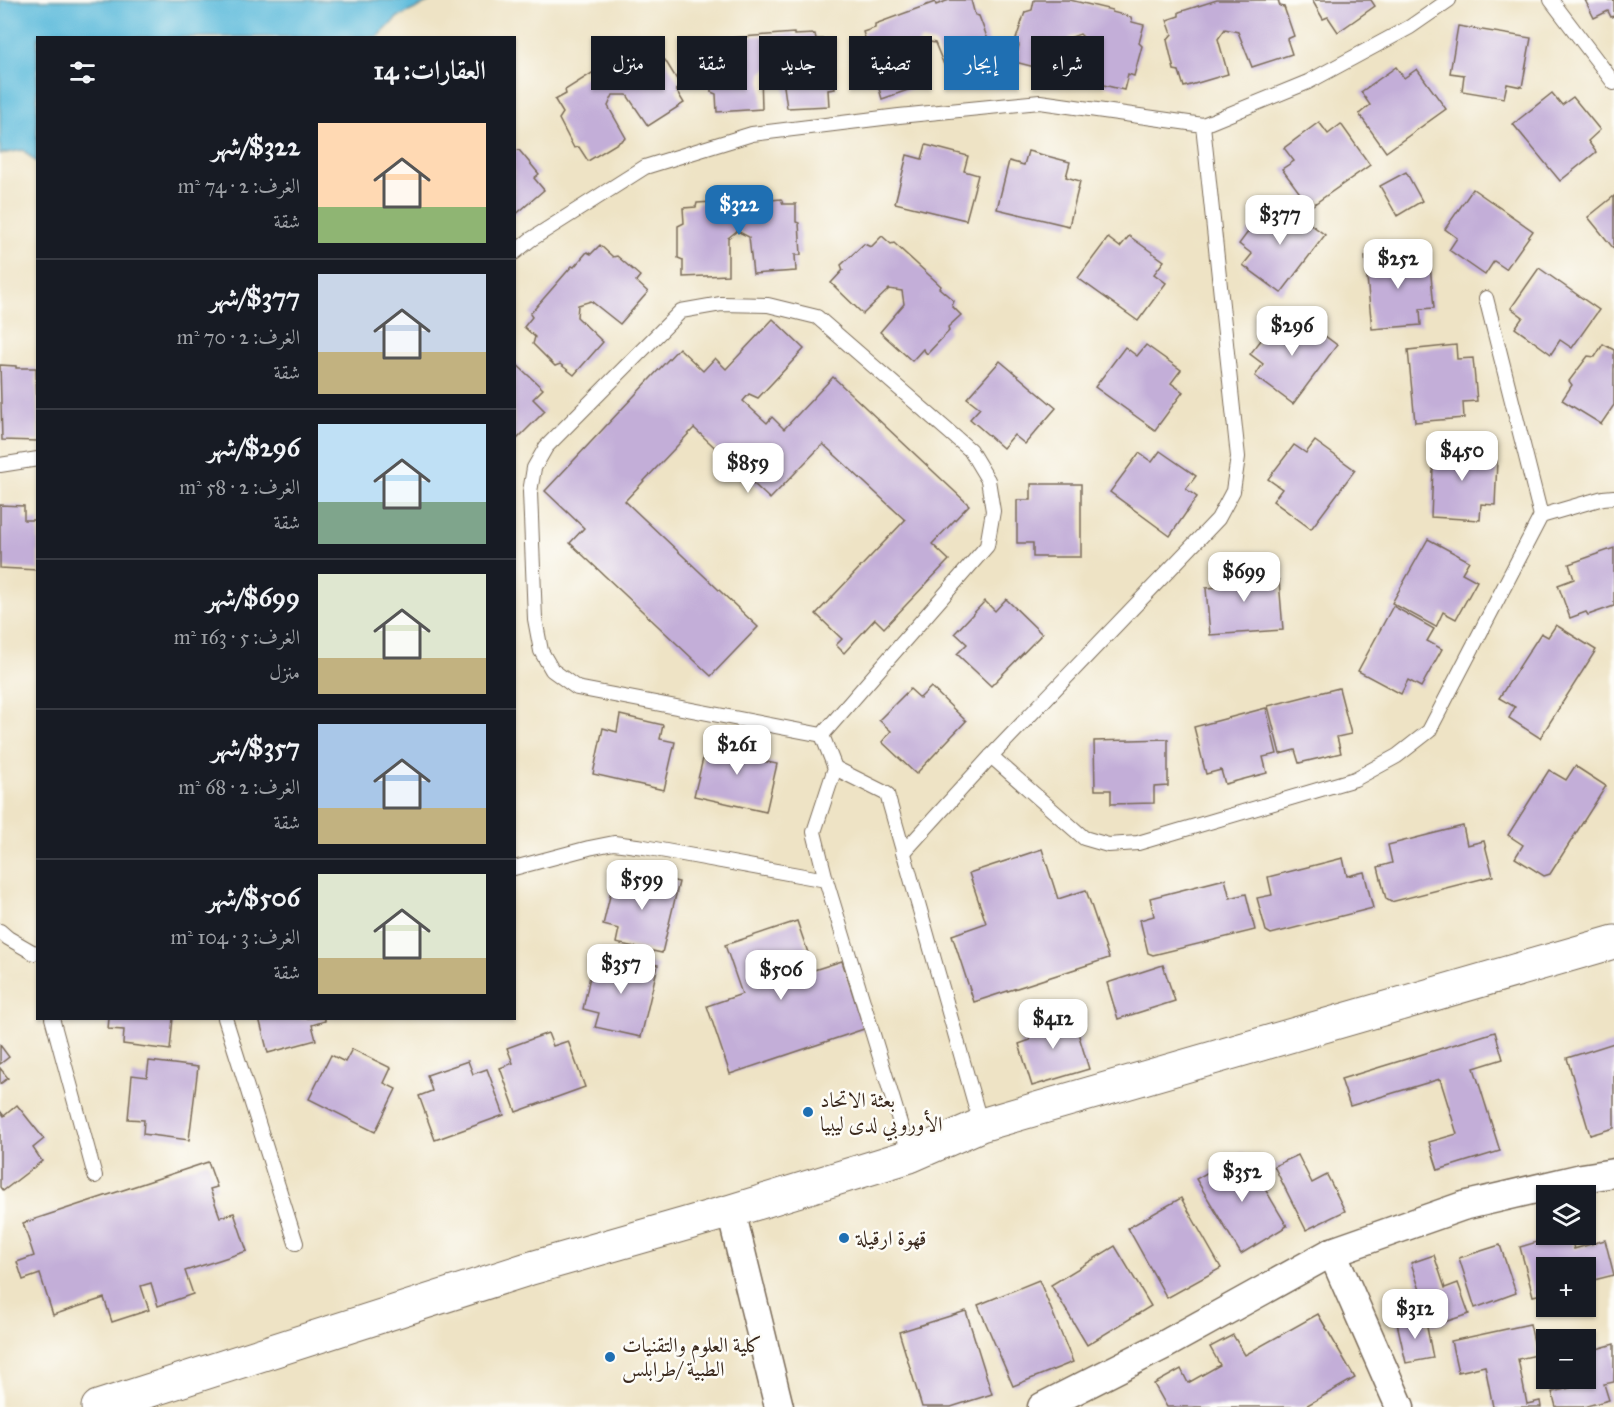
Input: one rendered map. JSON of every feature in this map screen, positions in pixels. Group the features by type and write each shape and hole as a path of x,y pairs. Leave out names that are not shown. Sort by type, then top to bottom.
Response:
{"street":[{"path":"102,1406 528,1269 731,1211 910,1156 981,1125 1614,942"},
{"path":"1042,1407 1166,1344 1332,1252 1463,1206 1582,1178 1614,1173"},
{"path":"731,1211 779,1407"},
{"path":"1332,1252 1400,1407"}],"lane":[{"path":"516,251 530,240 645,167 752,135 899,116 1040,102 1203,125 1308,82 1410,27 1449,0"},
{"path":"1551,0 1614,83"},
{"path":"903,853 991,756 1218,519 1233,491 1238,457 1203,125"},
{"path":"991,756 1084,838 1108,845 1138,843 1355,779 1397,756 1429,731 1541,516 1486,298"},
{"path":"721,304 768,305 817,317 970,450 988,480 993,512 987,546 822,735 577,688 552,670 540,651 535,619 530,492 534,468 546,447 681,311 721,304"},
{"path":"0,465 36,459"},
{"path":"1541,516 1603,498 1614,498"},
{"path":"822,735 835,768 814,832 826,880 910,1156"},
{"path":"835,768 887,794 981,1125"},
{"path":"516,867 614,843 826,880"},
{"path":"3,938 36,953"},
{"path":"53,1020 96,1176"},
{"path":"226,1020 296,1243"}],"water":[{"path":"0,0 434,0 398,17 379,36 36,36 36,162 23,150 0,154"}],"building":[{"path":"949,0 971,0 975,15 979,16 987,36 944,36 944,65 935,43 932,42 932,36 864,36 863,32 875,28 875,24 935,2 936,5"},
{"path":"1034,0 1070,0 1112,10 1112,12 1131,17 1132,22 1144,25 1139,43 1142,46 1134,76 1128,74 1124,90 1104,85 1104,36 1082,36 1080,34 1031,36 1031,66 1019,63 1019,36 1017,36 1025,12 1032,10"},
{"path":"1217,0 1278,0 1280,6 1284,7 1294,36 1287,39 1292,54 1252,67 1238,32 1225,29 1218,39 1228,74 1184,87 1179,71 1174,70 1167,40 1172,34 1167,20 1179,16 1179,12"},
{"path":"1312,0 1371,0 1375,6 1338,32 1328,17 1323,19"},
{"path":"1585,0 1614,0 1614,16 1611,17 1608,11 1594,18"},
{"path":"1458,26 1531,38 1522,87 1507,84 1504,98 1462,91 1464,75 1450,73"},
{"path":"794,33 794,35 815,34 815,36 759,36 759,90 761,90 762,109 717,112 716,94 711,90 747,90 747,37"},
{"path":"665,60 677,80 676,90 684,103 648,126 627,95 613,95 608,106 626,138 588,161 579,147 574,148 559,119 563,113 555,100 566,94 565,90 591,74 591,90 665,90"},
{"path":"1396,67 1404,78 1417,69 1446,109 1386,152 1359,114 1370,105 1361,92"},
{"path":"784,90 828,90 829,106 787,108"},
{"path":"879,90 908,90 882,99"},
{"path":"1552,93 1562,105 1573,97 1600,130 1588,141 1596,152 1560,181 1513,124"},
{"path":"1319,122 1328,134 1341,124 1370,165 1310,207 1282,169 1294,161 1284,148"},
{"path":"926,145 968,156 964,171 978,175 966,220 895,203 907,155 922,159"},
{"path":"519,150 539,174 534,178 544,190 516,214 516,151"},
{"path":"1028,151 1070,162 1066,177 1080,181 1069,226 997,209 1009,161 1024,165"},
{"path":"1406,172 1422,201 1397,216 1380,186"},
{"path":"1473,189 1533,231 1506,269 1494,261 1485,275 1449,250 1457,238 1445,229"},
{"path":"1614,196 1614,249 1588,217"},
{"path":"761,199 761,201 781,199 783,204 796,204 801,255 795,255 796,271 753,274 749,237 737,231 728,238 728,275 683,277 683,260 678,258 678,226 684,223 683,208 696,207 697,203"},
{"path":"1285,205 1325,235 1281,293 1243,265 1252,254 1239,244 1265,209 1276,217"},
{"path":"882,236 891,244 894,243 941,286 939,288 954,301 952,306 961,315 948,327 949,331 927,354 923,349 912,361 880,332 904,304 902,291 889,289 863,314 831,283 843,270 841,265 864,244 871,247"},
{"path":"1129,236 1164,261 1154,274 1166,283 1138,321 1078,278 1108,238 1120,247"},
{"path":"600,245 640,276 636,281 648,292 620,324 591,301 578,305 577,317 603,342 574,375 560,364 555,366 533,344 535,337 524,327 532,317 530,314 572,266 574,267 587,252 591,254"},
{"path":"1412,252 1414,266 1430,265 1434,308 1420,309 1421,325 1372,329 1365,257"},
{"path":"1539,268 1599,310 1572,348 1560,340 1551,354 1515,328 1523,317 1511,308"},
{"path":"1297,315 1337,345 1293,404 1255,376 1263,364 1250,354 1277,320 1288,328"},
{"path":"773,319 804,349 758,398 749,394 743,401 767,423 772,417 784,429 833,377 969,505 932,544 949,560 884,628 875,619 844,653 836,645 842,639 816,614 905,520 823,444 770,499 694,428 625,501 758,627 711,676 570,543 584,528 545,491 679,348 703,371 715,358 726,369"},
{"path":"1603,344 1614,350 1614,405 1601,424 1562,400 1572,385 1569,381 1588,356 1595,357"},
{"path":"1146,345 1181,370 1171,383 1183,392 1155,430 1095,387 1125,347 1137,356"},
{"path":"1456,345 1457,359 1473,358 1477,401 1463,402 1464,418 1415,422 1408,350"},
{"path":"1000,361 1056,408 1025,444 1014,435 1003,448 970,419 980,408 967,398"},
{"path":"516,364 543,389 533,399 545,411 516,440"},
{"path":"0,365 36,368 36,441 2,440"},
{"path":"1315,441 1355,470 1311,529 1273,501 1282,489 1268,479 1294,445 1306,453"},
{"path":"1434,444 1481,447 1481,461 1497,461 1495,505 1481,504 1480,520 1431,517"},
{"path":"1160,451 1196,476 1186,489 1197,497 1170,536 1110,492 1139,453 1152,462"},
{"path":"1031,484 1081,484 1081,557 1033,557 1033,543 1017,543 1017,500 1031,500"},
{"path":"0,505 24,506 24,520 36,520 36,570 0,568"},
{"path":"1428,539 1469,561 1462,573 1477,581 1456,619 1443,612 1436,627 1392,603"},
{"path":"1614,548 1614,606 1588,615 1586,612 1570,618 1558,585 1574,579 1569,564"},
{"path":"1263,567 1263,581 1279,580 1283,630 1210,635 1206,588 1220,587 1219,571"},
{"path":"1006,599 1042,634 991,686 957,654 967,644 955,633 985,601 995,611"},
{"path":"1393,606 1434,629 1427,641 1442,649 1421,687 1408,680 1401,694 1358,671"},
{"path":"1556,625 1596,650 1540,738 1509,718 1515,707 1499,698 1541,633 1548,637"},
{"path":"931,687 966,721 916,774 882,742 891,731 879,720 910,689 920,698"},
{"path":"1339,688 1351,734 1337,737 1341,753 1299,763 1295,750 1280,754 1268,706"},
{"path":"1266,708 1277,754 1263,757 1267,773 1225,784 1221,770 1206,774 1194,727"},
{"path":"620,715 663,725 660,739 675,742 664,790 593,774 603,728 617,732"},
{"path":"722,738 765,747 762,761 777,764 766,812 694,796 705,750 719,754"},
{"path":"1168,739 1168,786 1154,787 1154,803 1111,804 1111,790 1095,790 1094,741"},
{"path":"1575,766 1606,786 1550,874 1544,876 1515,858 1523,845 1508,835 1549,770 1566,780"},
{"path":"1463,826 1467,845 1484,841 1493,876 1391,902 1386,899 1378,867 1392,863 1388,845"},
{"path":"1042,849 1058,899 1086,890 1109,958 974,1002 952,935 986,923 969,873"},
{"path":"1343,858 1347,876 1364,872 1373,908 1271,934 1266,931 1257,898 1272,895 1268,877"},
{"path":"630,871 679,882 662,953 616,943 619,929 603,925 613,883 627,886"},
{"path":"1225,879 1230,898 1246,894 1255,930 1153,955 1148,953 1140,920 1154,916 1150,898"},
{"path":"797,921 814,970 842,961 864,1029 730,1074 707,1006 742,994 725,945"},
{"path":"610,954 658,965 641,1037 595,1027 599,1013 583,1009 592,967 606,970"},
{"path":"1163,965 1175,1001 1118,1019 1107,983"},
{"path":"1072,1013 1089,1069 1032,1086 1019,1044 1030,1040 1026,1027"},
{"path":"109,1020 173,1020 170,1050 123,1044 124,1030 108,1029"},
{"path":"260,1020 325,1020 312,1025 316,1040 268,1053"},
{"path":"1495,1032 1503,1059 1474,1068 1500,1151 1438,1170 1429,1142 1457,1134 1440,1079 1350,1106 1341,1079"},
{"path":"548,1033 553,1046 568,1041 585,1087 516,1112 500,1068 513,1063 507,1048"},
{"path":"1614,1043 1614,1128 1590,1135 1567,1058"},
{"path":"0,1045 9,1057 0,1064"},
{"path":"352,1049 391,1068 384,1083 396,1089 375,1132 309,1099 331,1055 345,1062"},
{"path":"149,1061 198,1067 189,1140 143,1134 144,1120 128,1119 132,1075 147,1077"},
{"path":"468,1061 473,1074 487,1069 504,1115 435,1140 419,1096 432,1091 427,1075"},
{"path":"0,1068 8,1078 0,1084"},
{"path":"17,1105 44,1139 33,1148 42,1161 3,1191 0,1187 0,1111 4,1116"},
{"path":"1243,1152 1287,1226 1241,1254 1196,1179"},
{"path":"1298,1155 1312,1183 1327,1175 1345,1211 1306,1230 1274,1166"},
{"path":"208,1162 217,1187 210,1189 220,1217 234,1213 247,1251 185,1271 193,1294 158,1306 151,1283 141,1286 149,1310 112,1322 104,1298 53,1315 40,1274 23,1280 17,1262 34,1256 23,1223"},
{"path":"1181,1198 1221,1268 1167,1298 1128,1228"},
{"path":"1605,1240 1614,1275 1596,1280 1596,1257 1536,1257 1536,1295 1533,1296 1520,1247 1536,1242 1536,1245 1573,1245 1574,1249 1596,1245 1596,1243"},
{"path":"1500,1245 1516,1293 1475,1308 1459,1258"},
{"path":"1115,1246 1151,1306 1087,1345 1051,1285"},
{"path":"1434,1255 1445,1288 1458,1283 1469,1314 1432,1326 1411,1263"},
{"path":"1039,1280 1073,1362 1013,1386 978,1305"},
{"path":"966,1311 992,1394 951,1407 922,1407 899,1332"},
{"path":"1318,1314 1355,1378 1304,1407 1167,1407 1154,1384 1181,1369 1188,1383 1220,1365 1210,1347 1233,1335 1245,1355"},
{"path":"1425,1317 1433,1358 1406,1363 1397,1323"},
{"path":"1530,1324 1536,1355 1518,1359 1527,1404 1540,1401 1541,1407 1493,1407 1485,1366 1458,1372 1451,1341"},
{"path":"1614,1344 1614,1382 1604,1384 1609,1400 1583,1407 1556,1407 1552,1392 1566,1389 1596,1389 1596,1349"}],"place":[{"name":"بعثة الاتحاد الأوروبي لدى ليبيا","path":"808,1112"},
{"name":"قهوة ارقيلة","path":"844,1238"},
{"name":"كلية العلوم والتقنيات الطبية /طرابلس","path":"610,1357"}]}
